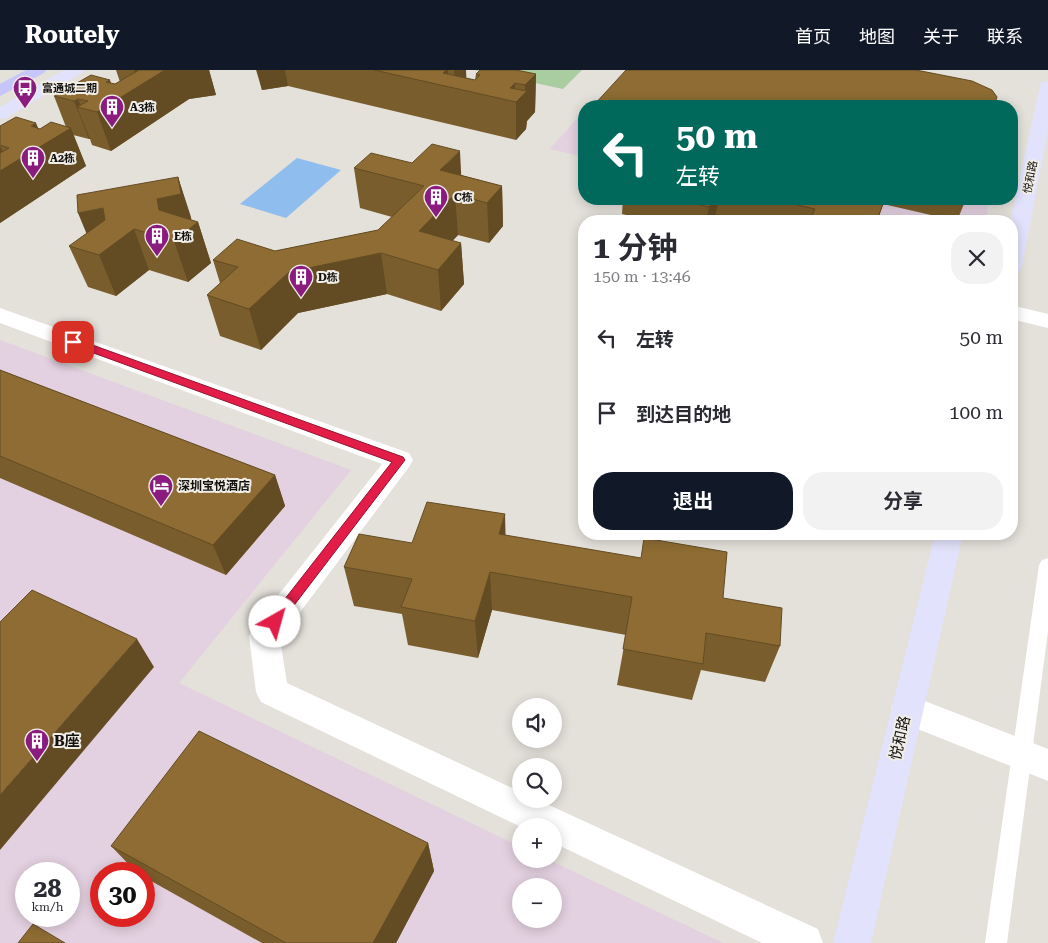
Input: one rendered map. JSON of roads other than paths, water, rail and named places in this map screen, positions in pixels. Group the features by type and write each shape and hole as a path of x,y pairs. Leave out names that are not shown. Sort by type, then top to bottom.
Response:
{"main road":[{"path":"0,91 38,70"}],"street":[{"path":"0,114 76,70"},
{"name":"悦和路","path":"1018,233 1048,86"},
{"path":"1018,314 1048,321"},
{"path":"0,315 400,460 264,636 272,692 804,943"},
{"name":"悦和路","path":"852,943 948,540"},
{"path":"907,709 1035,760"}],"lane":[{"path":"996,943 1035,760 1048,565"}],"water":[{"path":"297,158 341,170 286,218 240,204"}],"place":[{"name":"富通城二期","path":"25,109"},
{"name":"A3栋","path":"112,128"},
{"name":"A2栋","path":"33,179"},
{"name":"C栋","path":"436,218"},
{"name":"E栋","path":"157,257"},
{"name":"D栋","path":"301,298"},
{"name":"深圳宝悦酒店","path":"161,507"},
{"name":"B座","path":"37,762"}]}
